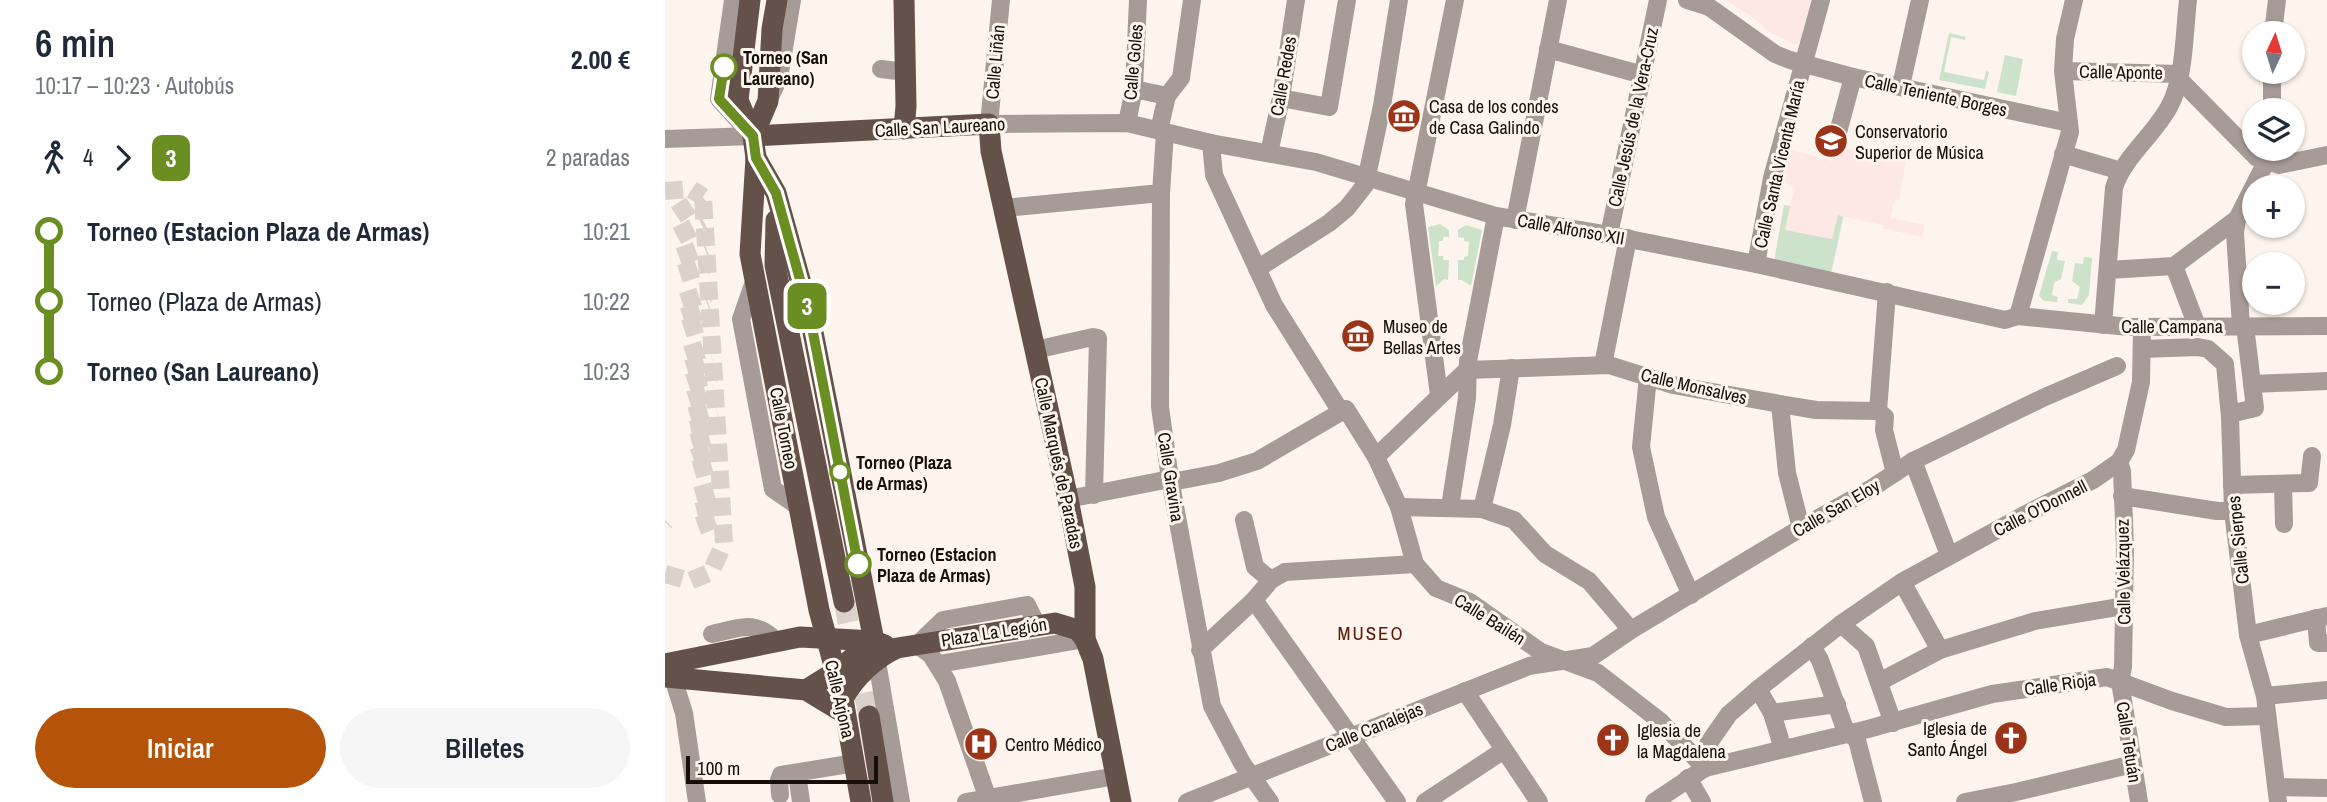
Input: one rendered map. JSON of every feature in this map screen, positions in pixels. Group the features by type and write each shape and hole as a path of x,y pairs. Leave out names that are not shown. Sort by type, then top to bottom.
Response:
{"main road":[{"name":"Calle Torneo","path":"750,0 738,100 753,136 756,158 750,254 825,637"},
{"path":"753,136 781,72 772,29 777,0"},
{"path":"904,0 905,129"},
{"name":"Calle San Laureano","path":"753,136 989,124"},
{"name":"Calle Marqués de Paradas","path":"989,124 991,151 1068,499 1085,587 1085,639 1093,659 1121,802"},
{"name":"Calle Torneo","path":"756,158 776,193 809,312 875,651"},
{"name":"Calle Torneo","path":"776,193 775,265 844,602"},
{"name":"Calle Torneo","path":"752,217 775,265"},
{"name":"Plaza La Legión","path":"907,646 1055,623 1078,630 1085,639"},
{"path":"668,673 776,641 800,637 825,637 875,651"},
{"name":"Calle Arjona","path":"825,637 843,706 861,802"},
{"path":"806,690 875,651 907,646"},
{"path":"668,673 806,690 843,706 875,651"},
{"name":"Calle Arjona","path":"869,716 883,802"}],"street":[{"path":"733,0 719,99 753,136"},
{"path":"781,72 792,0"},
{"name":"Calle Liñán","path":"989,124 1001,0"},
{"name":"Calle Goles","path":"1127,123 1134,89 1138,0"},
{"name":"Calle Gravina","path":"1192,0 1181,78 1167,96 1162,131 1160,407 1170,479 1212,706 1251,777 1270,802"},
{"name":"Calle Redes","path":"1269,153 1296,0"},
{"path":"1280,98 1329,107 1347,0"},
{"path":"1257,269 1329,223 1347,208 1365,186 1382,106 1399,0"},
{"path":"1439,395 1414,204 1455,0"},
{"path":"1514,220 1558,0"},
{"name":"Calle Jesús de la Vera-Cruz","path":"1609,235 1658,0"},
{"name":"Calle Teniente Borges","path":"1687,0 1709,7 1775,54 1803,64 2069,127"},
{"name":"Calle Santa Vicenta María","path":"1756,264 1772,178 1821,0"},
{"path":"1901,86 1920,0"},
{"path":"2018,317 2069,127 2063,71 2065,39 2074,0"},
{"path":"2103,325 2114,188 2121,171 2169,108 2179,76 2188,0"},
{"path":"2274,21 2277,0"},
{"path":"1548,49 1643,75"},
{"path":"881,69 906,72"},
{"name":"Calle Aponte","path":"2063,71 2179,76"},
{"path":"2179,76 2242,142"},
{"path":"1837,136 1853,77"},
{"path":"1134,89 1167,96"},
{"name":"Calle San Laureano","path":"989,124 1127,123"},
{"name":"Calle Alfonso XII","path":"1127,123 1211,143 1316,162 1417,194 1514,220 1628,238 1756,264 2005,320 2018,317"},
{"path":"665,139 753,136"},
{"name":"Calle Bailén","path":"1211,143 1214,175 1274,305 1376,457 1399,507 1415,564 1436,588 1470,602 1541,652 1598,673 1660,721 1705,768"},
{"path":"2063,154 2121,171"},
{"path":"2305,160 2327,155"},
{"path":"2229,414 2255,408 2243,326 2235,233 2237,219 2266,161"},
{"path":"2274,161 2279,165 2298,161"},
{"path":"1004,208 1161,193"},
{"path":"1450,508 1467,398 1467,370 1496,216"},
{"path":"2108,270 2174,266 2237,219"},
{"path":"1603,365 1628,238"},
{"path":"2174,266 2197,326"},
{"path":"1887,292 1878,411 1885,417 1884,430 1895,473"},
{"name":"Calle Campana","path":"2018,317 2142,327 2327,326"},
{"path":"2119,462 2126,450 2141,382 2142,327"},
{"path":"1035,349 1098,338 1094,495"},
{"name":"Calle Sierpes","path":"2142,349 2198,347 2208,349 2225,364 2233,511 2248,635 2266,696 2278,794"},
{"name":"Calle Monsalves","path":"1467,370 1603,365 1673,385 1780,404 1816,410 1878,411"},
{"name":"Calle San Eloy","path":"1563,662 1593,656 1631,630 1767,552 1801,528 1913,461 1984,432 2045,397 2117,366"},
{"path":"1482,509 1502,425 1511,368"},
{"path":"1376,457 1467,370"},
{"path":"1648,377 1641,447 1656,517 1691,595"},
{"path":"2252,384 2327,381"},
{"path":"1780,404 1790,491 1801,528"},
{"path":"1068,499 1170,479 1177,481 1219,473 1257,461 1344,410"},
{"path":"2232,485 2309,483 2312,456"},
{"path":"1913,461 1949,555"},
{"name":"Calle Velázquez","path":"2119,462 2122,471 2124,606 2123,667 2120,681"},
{"name":"Calle O'Donnell","path":"1705,768 1708,744 1729,714 1841,624 1902,582 2093,480 2119,462"},
{"path":"2283,484 2284,524"},
{"path":"2122,496 2217,511 2233,511"},
{"path":"1399,507 1482,509 1514,520 1545,554 1589,580 1631,630"},
{"path":"1244,520 1255,567 1271,580"},
{"path":"1200,650 1254,600 1271,580 1285,572 1415,564"},
{"path":"1902,582 1940,650"},
{"path":"1254,600 1397,802"},
{"path":"1879,682 1940,650 2035,621 2124,606"},
{"path":"2248,635 2321,617 2318,643 2327,643"},
{"path":"1841,624 1866,646 1893,723"},
{"path":"712,634 756,626 776,641"},
{"path":"939,664 1085,639"},
{"path":"907,646 939,664 988,800"},
{"path":"1812,646 1820,660 1845,729 1857,740 1873,802"},
{"path":"875,651 901,802"},
{"name":"Calle Canalejas","path":"1187,802 1529,666 1563,662"},
{"path":"668,673 684,713 697,802"},
{"name":"Calle Rioja","path":"1654,802 1705,768 1776,757 1992,694 2107,677 2226,717 2267,716"},
{"name":"Calle Tetuán","path":"2120,681 2139,802"},
{"path":"1758,689 1772,713 1776,757"},
{"path":"2266,696 2327,690"},
{"path":"1465,691 1539,802"},
{"path":"1772,713 1837,704"},
{"path":"1425,802 1504,750"},
{"path":"778,793 782,775 855,763"},
{"path":"1965,802 2133,764"},
{"path":"797,773 801,802"},
{"path":"966,802 1115,776"},
{"path":"1688,778 1702,802"},
{"path":"2278,794 2327,788"}],"shaded area":[{"path":"1725,0 1811,0 1801,41 1795,45 1769,32 1751,16"},
{"path":"1834,146 1906,161 1899,200 1895,199 1890,218 1925,225 1922,237 1844,217 1831,274 1774,262 1784,205 1790,205 1795,186 1778,181 1787,148 1832,161"}],"green space":[{"path":"1949,33 1966,37 1965,40 1951,37 1944,72 1984,80 1986,71 1989,72 1985,89 1939,80"},
{"path":"2005,55 2023,59 2016,96 1997,92"},
{"path":"1784,205 1790,206 1785,230 1832,239 1838,215 1843,217 1831,274 1774,262"},
{"path":"1440,224 1449,230 1449,237 1443,237 1443,241 1439,241 1438,256 1449,260 1448,280 1444,279 1436,286 1428,227"},
{"path":"1466,225 1482,230 1471,286 1458,280 1458,260 1464,260 1464,257 1468,256 1469,242 1458,237 1458,230"},
{"path":"2052,251 2058,252 2057,260 2065,261 2061,279 2054,283 2052,295 2058,297 2057,302 2044,301 2039,296"},
{"path":"2084,257 2092,258 2089,295 2082,305 2068,303 2068,299 2077,299 2080,287 2072,281 2075,263 2083,264"}],"tunnel":[{"path":"665,191 691,189 703,197"},
{"path":"676,215 703,197"},
{"path":"665,574 690,581 711,572 724,543 703,197"},
{"path":"677,236 704,222"},
{"path":"679,257 706,247"},
{"path":"680,274 707,265"},
{"path":"682,302 709,293"},
{"path":"683,317 710,308"},
{"path":"684,329 710,321"},
{"path":"686,355 712,347"},
{"path":"687,369 713,361"},
{"path":"688,383 714,374"},
{"path":"689,400 715,392"},
{"path":"690,416 716,408"},
{"path":"691,430 717,424"},
{"path":"692,443 717,436"},
{"path":"693,458 718,449"},
{"path":"694,470 719,463"},
{"path":"696,496 720,489"},
{"path":"697,512 722,505"},
{"path":"698,526 722,517"},
{"path":"844,602 869,716"}],"bus line":[{"name":"3","path":"724,67 719,99 753,136 756,158 776,193 809,312 858,564"}],"place":[{"name":"Torneo (San Laureano)","path":"724,67"},
{"name":"Casa de los condes de Casa Galindo","path":"1404,116"},
{"name":"Conservatorio Superior de Música","path":"1831,141"},
{"name":"Museo de Bellas Artes","path":"1358,336"},
{"name":"Torneo (Plaza de Armas)","path":"840,472"},
{"name":"Torneo (Estacion Plaza de Armas)","path":"858,564"},
{"name":"Iglesia de Santo Ángel","path":"2011,738"},
{"name":"Iglesia de la Magdalena","path":"1613,740"},
{"name":"Centro Médico","path":"981,744"}],"district":[{"name":"MUSEO","path":"1371,633"}]}
